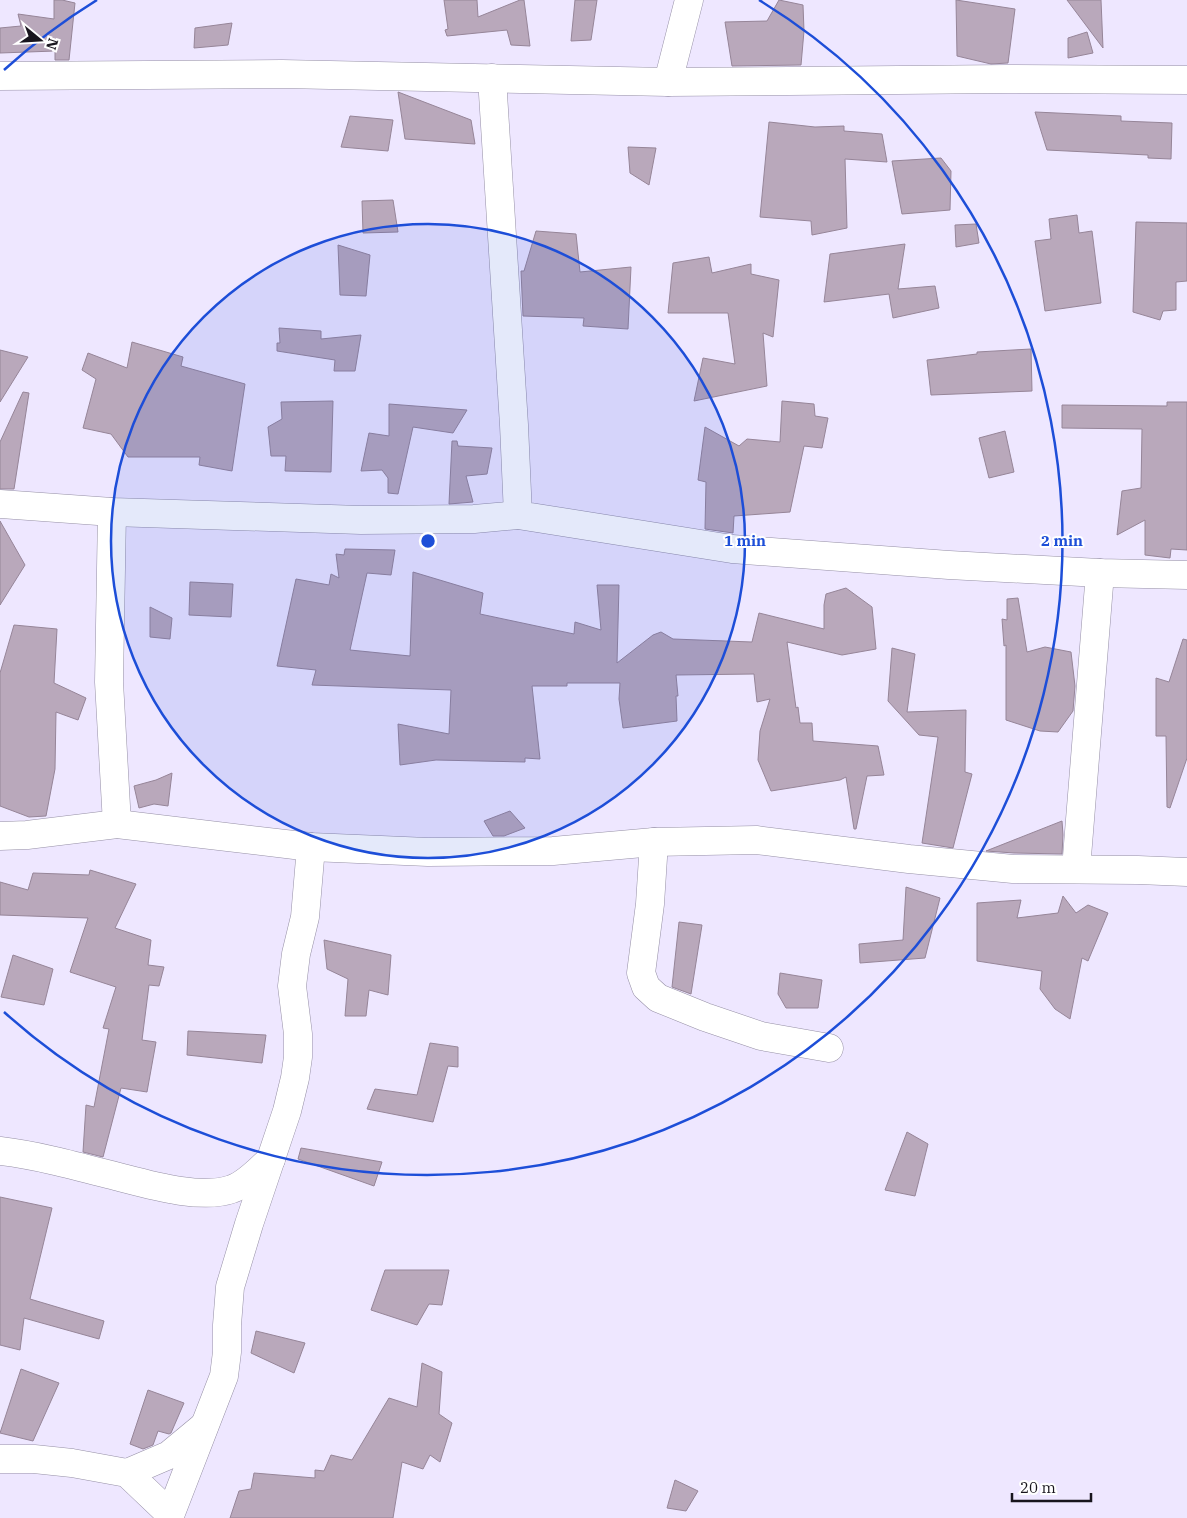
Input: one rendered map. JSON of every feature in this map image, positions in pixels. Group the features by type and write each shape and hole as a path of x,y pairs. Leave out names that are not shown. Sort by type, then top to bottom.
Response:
{"street":[{"path":"668,82 689,0"},
{"path":"0,76 282,74 668,82 1007,79 1187,80"},
{"path":"492,78 518,516"},
{"path":"0,504 112,512 361,520 474,519 518,516 732,549 949,565 1100,573 1187,575"},
{"path":"112,512 109,682 117,824"},
{"path":"1076,870 1100,573"},
{"path":"0,836 27,835 117,824 310,847 428,852 552,851 654,842 756,840 910,859 1013,869 1187,872"},
{"path":"654,842 650,904 641,973 646,987 658,998 705,1017 761,1036 830,1048"},
{"path":"127,1473 169,1516 224,1376 230,1288 287,1111 296,1071 298,1034 292,986 296,954 305,918 310,847"},
{"path":"0,1151 26,1154 156,1186 191,1192 233,1189 246,1181 271,1159"},
{"path":"0,1459 34,1459 62,1462 127,1473 169,1454 205,1425"}],"building":[{"path":"54,0 75,3 69,60 55,60 55,51 0,53 0,28 21,26 18,14 54,19"},
{"path":"444,0 477,0 478,17 524,0 530,46 511,45 507,30 447,36 445,30 448,29"},
{"path":"575,0 597,0 591,40 571,41"},
{"path":"779,0 803,5 804,31 801,65 732,66 725,22 767,21"},
{"path":"956,0 1015,9 1008,63 991,64 957,56"},
{"path":"1067,0 1101,0 1103,48"},
{"path":"232,23 228,45 194,48 195,28"},
{"path":"1087,32 1093,53 1068,58 1068,38"},
{"path":"398,92 471,120 475,144 405,139"},
{"path":"1035,112 1121,116 1121,121 1172,123 1171,159 1148,158 1148,155 1047,150"},
{"path":"350,116 393,120 388,151 341,147"},
{"path":"769,122 815,127 844,126 844,131 882,134 887,162 845,159 847,228 812,235 811,221 760,217"},
{"path":"628,147 656,148 649,185 630,173"},
{"path":"941,158 951,171 950,210 902,214 892,161"},
{"path":"393,200 398,232 363,233 362,201"},
{"path":"1077,215 1079,233 1092,231 1101,303 1045,311 1035,241 1051,239 1049,219"},
{"path":"1136,222 1187,223 1187,281 1176,282 1176,310 1163,311 1160,320 1133,312"},
{"path":"976,224 979,243 956,247 955,225"},
{"path":"536,231 576,234 580,272 631,267 628,329 583,326 584,318 523,316 521,271 524,271"},
{"path":"905,244 898,289 935,286 939,308 893,318 889,294 824,302 830,254"},
{"path":"338,245 370,255 366,296 340,295"},
{"path":"709,257 712,273 751,264 751,274 779,280 773,337 763,333 767,386 694,401 703,358 735,364 728,313 668,313 673,263"},
{"path":"279,328 321,331 321,339 361,335 355,371 334,371 335,360 277,351 277,343 280,343"},
{"path":"132,342 183,357 181,366 245,384 232,471 199,465 200,457 128,457 111,434 83,428 96,379 82,370 88,353 127,368"},
{"path":"1031,349 1032,391 931,395 927,360 977,354 977,352"},
{"path":"0,350 28,357 0,402"},
{"path":"23,392 29,393 14,489 0,489 0,442"},
{"path":"333,401 331,472 285,471 286,456 271,456 268,427 282,419 281,402"},
{"path":"782,401 814,404 815,416 828,418 822,448 804,446 790,512 734,516 733,533 705,529 706,482 698,480 705,427 739,446 747,439 780,442"},
{"path":"1167,402 1187,402 1187,550 1171,549 1170,558 1145,555 1145,520 1117,535 1122,491 1141,488 1142,429 1062,428 1062,405 1167,406"},
{"path":"389,404 467,410 453,433 413,427 398,494 388,493 388,478 382,470 361,471 369,433 389,436"},
{"path":"1005,431 1014,472 989,478 979,438"},
{"path":"452,441 457,441 458,446 492,448 487,474 466,476 473,502 449,504"},
{"path":"0,521 25,565 0,605"},
{"path":"345,549 395,550 391,575 367,573 350,650 410,656 413,572 483,593 480,614 574,634 575,622 601,630 597,585 619,585 617,663 653,635 661,632 673,639 752,642 759,613 824,629 826,594 846,588 872,607 876,649 842,655 787,642 796,708 798,707 800,723 812,723 813,741 878,746 884,775 867,776 856,829 854,829 846,777 840,780 771,791 758,760 760,731 770,699 757,702 754,674 676,675 678,696 676,696 677,721 623,728 619,699 620,683 567,683 567,686 532,686 540,759 525,758 525,762 436,760 400,765 398,724 449,734 451,690 312,685 316,670 277,666 296,579 329,585 331,574 339,578 336,554 344,555"},
{"path":"190,582 233,584 231,617 189,615"},
{"path":"1018,598 1027,652 1045,647 1071,652 1075,686 1073,711 1058,732 1040,731 1006,720 1006,645 1004,646 1002,619 1007,620 1007,599"},
{"path":"150,607 172,618 170,639 150,637"},
{"path":"14,625 57,629 54,683 86,698 78,720 56,712 55,769 46,816 29,817 0,806 0,673"},
{"path":"1183,639 1187,640 1187,758 1170,808 1167,807 1166,736 1156,736 1156,678 1169,682"},
{"path":"892,648 915,654 907,712 966,710 965,772 972,774 953,848 922,843 938,737 919,735 888,701"},
{"path":"172,773 168,806 154,804 139,808 134,786"},
{"path":"510,811 525,828 504,836 493,836 484,821"},
{"path":"1062,821 1062,854 986,851"},
{"path":"90,870 136,884 115,928 151,940 148,965 164,967 159,986 149,985 142,1040 156,1042 147,1092 121,1088 103,1157 83,1152 86,1105 94,1107 109,1029 103,1028 116,987 70,972 88,918 0,915 0,882 28,890 33,873 89,875"},
{"path":"906,887 940,898 925,958 860,963 859,944 903,940"},
{"path":"1063,896 1076,913 1088,905 1108,913 1088,961 1082,958 1070,1019 1055,1009 1040,989 1042,971 977,961 977,903 1021,900 1017,918 1058,913"},
{"path":"679,922 702,925 691,994 672,987"},
{"path":"324,940 391,955 388,995 369,990 366,1016 345,1016 348,979 327,969"},
{"path":"13,955 53,969 44,1005 1,997"},
{"path":"780,973 822,980 818,1008 786,1008 778,994"},
{"path":"188,1031 266,1035 262,1063 187,1055"},
{"path":"430,1043 458,1047 458,1067 448,1066 433,1122 367,1109 375,1089 417,1095"},
{"path":"907,1132 928,1144 915,1196 885,1190"},
{"path":"301,1148 382,1162 374,1186 298,1159"},
{"path":"0,1197 52,1208 30,1299 104,1321 99,1339 24,1318 20,1350 0,1345"},
{"path":"385,1270 449,1270 442,1305 429,1304 417,1325 371,1310"},
{"path":"256,1331 305,1343 294,1373 251,1353"},
{"path":"422,1363 442,1372 439,1414 452,1423 440,1462 430,1455 423,1469 402,1462 393,1518 230,1518 239,1491 251,1489 254,1473 315,1478 315,1470 324,1471 331,1455 352,1460 389,1398 417,1407"},
{"path":"21,1369 59,1383 33,1441 0,1433"},
{"path":"148,1390 184,1403 171,1433 158,1431 153,1445 143,1449 130,1444"},
{"path":"675,1480 698,1491 686,1511 667,1508"}]}
